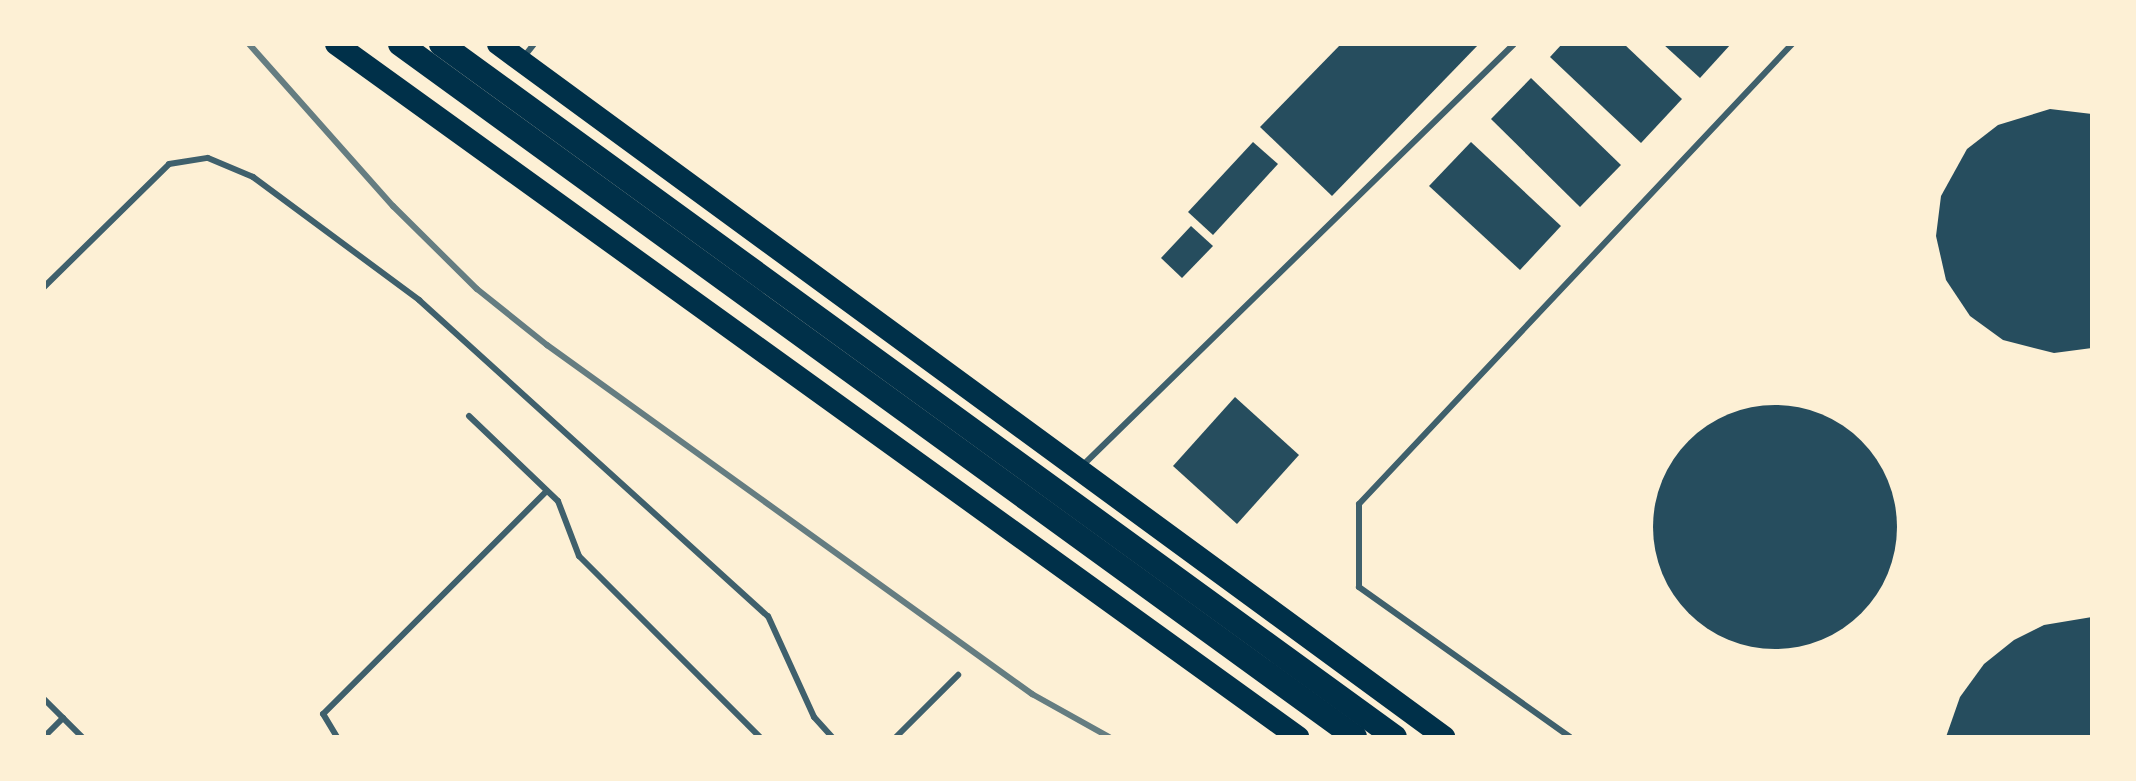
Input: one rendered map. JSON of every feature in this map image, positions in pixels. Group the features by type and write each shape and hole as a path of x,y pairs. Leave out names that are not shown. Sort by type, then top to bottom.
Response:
{"highway":[{"path":"336,44 1298,737"},
{"path":"400,44 1355,737"},
{"path":"441,44 1395,737"},
{"path":"498,44 528,53 1079,470 1444,737"}],"lane":[{"path":"1079,470 1514,44"},
{"path":"1570,737 1359,587 1359,504 1792,44"},
{"path":"44,287 169,164 208,158 253,177 419,300 768,616 814,717 832,737"},
{"path":"469,416 558,501 579,556 760,737"},
{"path":"337,737 323,714 547,491"},
{"path":"896,737 958,675"},
{"path":"44,699 82,737"},
{"path":"44,737 63,718"}],"building":[{"path":"1341,44 1479,44 1332,196 1260,127"},
{"path":"1562,44 1624,44 1682,99 1641,143 1550,57"},
{"path":"1663,44 1731,44 1700,78"},
{"path":"1531,78 1621,165 1580,207 1491,119"},
{"path":"2050,109 2092,114 2092,348 2054,353 2003,340 1970,316 1946,280 1936,236 1941,196 1967,149 1998,125"},
{"path":"1253,142 1278,164 1213,235 1188,212"},
{"path":"1471,142 1561,226 1520,270 1429,186"},
{"path":"1191,226 1213,246 1182,278 1161,258"},
{"path":"1235,397 1299,455 1237,524 1173,466"},
{"path":"1775,405 1799,407 1822,414 1861,441 1888,480 1895,503 1895,551 1888,574 1861,613 1822,640 1799,647 1775,649 1751,647 1728,640 1689,613 1662,574 1655,551 1653,527 1655,503 1662,480 1689,441 1728,414 1751,407"},
{"path":"2092,617 2092,737 1946,737 1960,697 1984,664 2014,640 2044,625"}],"railway":[{"path":"249,44 393,206 477,289 547,345 1032,694 1109,737"}]}
